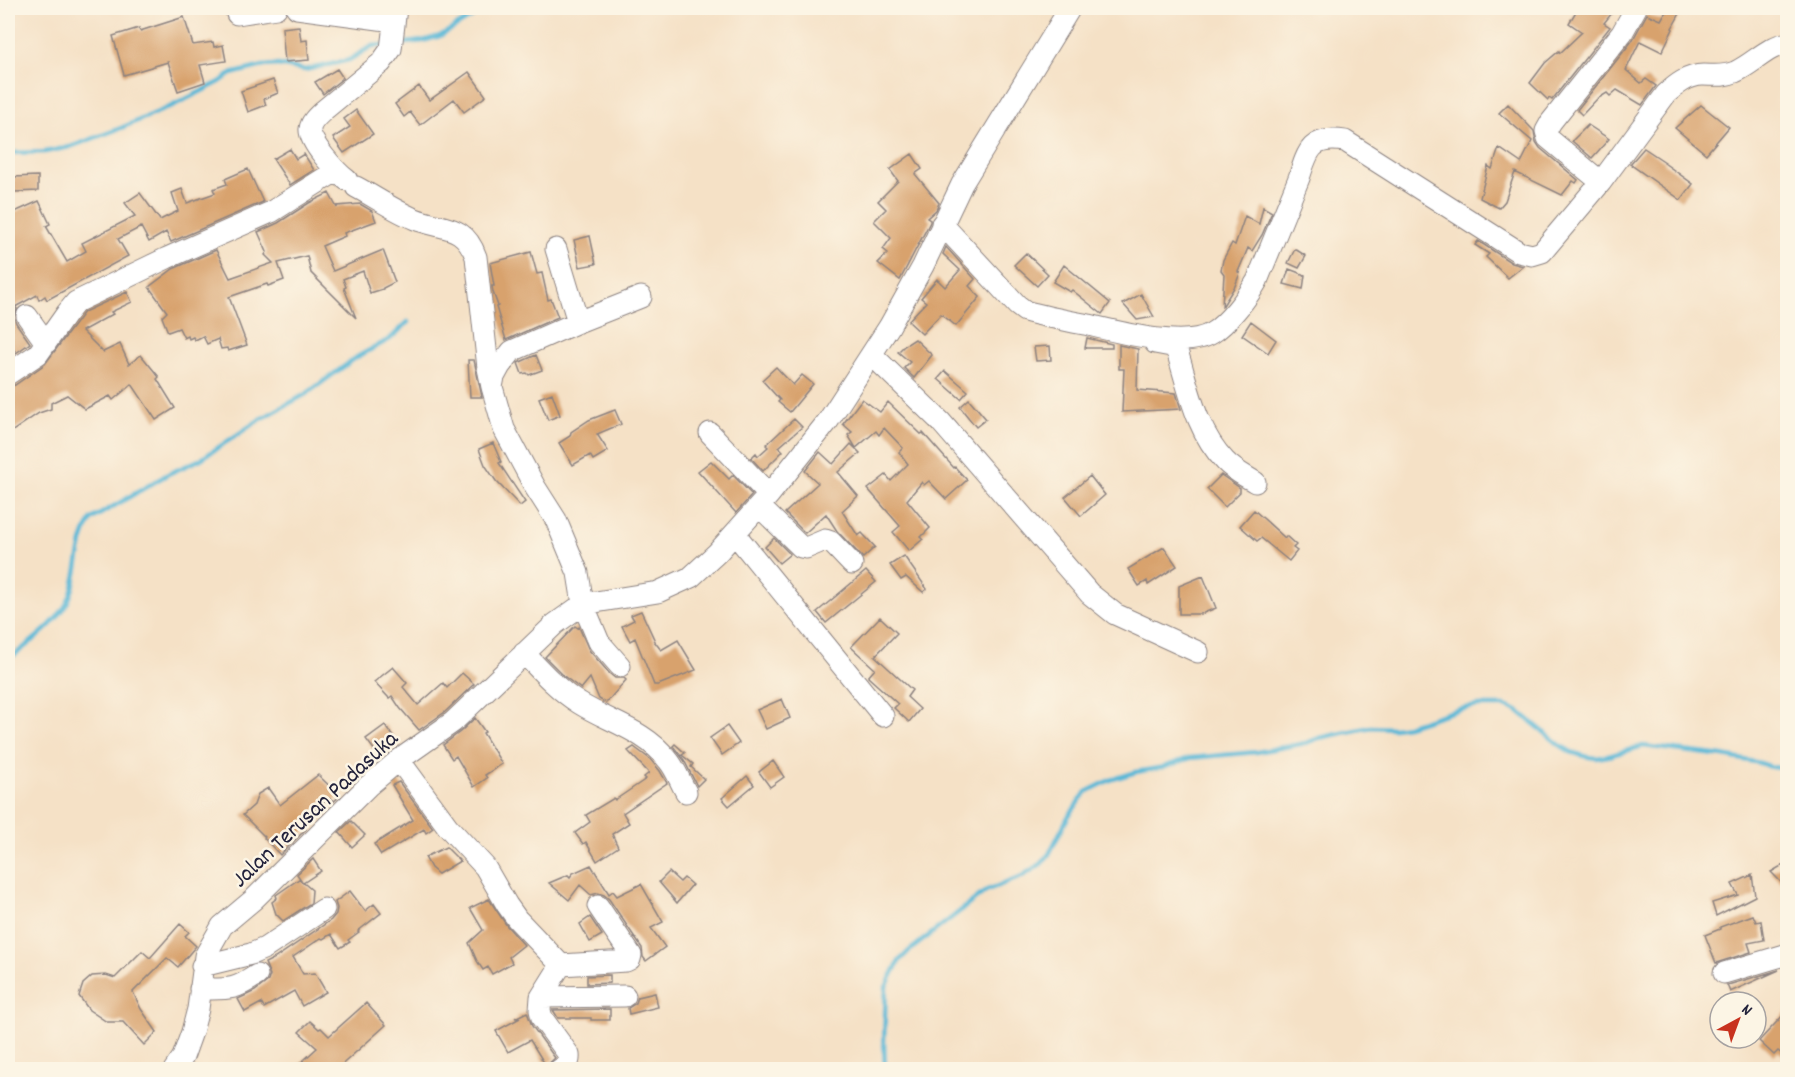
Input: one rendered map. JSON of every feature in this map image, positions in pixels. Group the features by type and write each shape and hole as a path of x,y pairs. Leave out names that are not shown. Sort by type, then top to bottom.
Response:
{"street":[{"path":"237,14 276,8"},
{"path":"297,8 395,14 391,48 381,63 324,110 310,127 310,134 347,180 415,219 453,230 471,244 476,257 488,368 504,429 535,487 556,520 578,573 583,604 599,642 620,666"},
{"path":"583,604 658,592 684,582 700,570 764,500 822,429 872,355 906,297 976,160 1070,8"},
{"path":"1601,182 1548,138 1546,131 1622,33 1636,8"},
{"path":"942,224 1025,311 1151,338 1200,338 1212,333 1248,296 1257,281 1305,160 1316,143 1328,138 1345,141 1519,252 1532,255 1542,252 1601,182 1666,94 1688,78 1701,75 1718,76 1733,72 1778,45 1788,43"},
{"path":"8,374 38,354 76,302 167,258 347,180"},
{"path":"556,249 578,322"},
{"path":"492,387 500,366 512,351 641,297"},
{"path":"27,316 46,343"},
{"path":"1151,338 1153,342 1171,346 1177,351 1201,426 1209,443 1226,463 1255,482"},
{"path":"872,355 941,422 1090,594 1114,614 1198,652"},
{"path":"710,433 801,546 806,548 825,540 831,542 852,564"},
{"path":"735,534 883,716"},
{"name":"Jalan Terusan Padasuka","path":"174,1070 183,1057 192,1032 198,1009 202,966 208,949 222,926 253,900 368,786 399,760 453,722 555,624 583,604"},
{"path":"524,653 545,675 578,702 631,729 659,749 670,761 686,792"},
{"path":"399,760 448,827 485,867 518,919 561,965"},
{"path":"561,965 630,959 631,954 598,906"},
{"path":"202,966 251,954 265,948 324,909"},
{"path":"1724,973 1788,954"},
{"path":"559,1070 566,1066 569,1055 542,1018 540,1010 541,997 561,965"},
{"path":"200,989 232,989 257,975"},
{"path":"541,997 625,996"}],"building":[{"path":"1578,8 1616,8 1604,23 1610,27 1552,100 1549,98 1548,100 1530,83 1545,63 1559,51 1560,53 1582,32 1569,23"},
{"path":"1668,8 1683,8 1662,52 1640,41 1626,70 1641,83 1646,79 1656,86 1642,105 1617,90 1610,96 1607,93 1597,99 1582,115 1577,110 1632,41 1647,14 1661,20"},
{"path":"184,17 193,45 213,42 214,47 223,45 226,61 200,65 205,82 178,91 168,62 124,75 113,36 139,28 140,31"},
{"path":"299,26 301,41 307,40 309,60 285,62 282,28"},
{"path":"337,69 343,78 323,94 315,82"},
{"path":"469,72 486,96 464,112 454,99 420,125 410,112 404,117 395,104 419,86 429,100"},
{"path":"273,80 278,93 264,99 266,105 248,112 241,91"},
{"path":"1508,104 1534,131 1540,148 1578,180 1576,183 1573,181 1562,195 1515,172 1505,201 1499,208 1480,198 1488,166 1492,169 1499,148 1521,163 1532,141 1499,113"},
{"path":"1701,105 1729,127 1706,154 1675,128"},
{"path":"356,110 373,134 344,153 333,138 350,127 344,119"},
{"path":"1588,125 1609,139 1592,158 1572,141"},
{"path":"1644,148 1693,184 1681,200 1630,164"},
{"path":"290,149 296,159 304,154 314,170 290,185 273,159"},
{"path":"912,154 922,169 915,174 939,203 936,210 927,218 930,222 900,280 878,263 888,253 883,249 891,238 874,221 886,209 878,201 898,181 890,170"},
{"path":"248,169 263,202 171,242 166,232 149,242 141,227 118,239 128,256 47,300 45,296 39,300 37,295 15,307 17,309 14,317 16,323 30,343 16,353 8,340 8,215 39,201 50,224 46,226 67,262 86,251 82,243 135,216 125,203 140,193 160,220 178,211 172,193 182,189 187,203 215,193 213,189 227,184 225,179"},
{"path":"38,176 38,191 14,192 13,177"},
{"path":"329,193 337,208 337,206 360,204 372,211 376,221 344,233 345,236 322,246 333,271 383,250 395,282 370,293 363,271 343,279 346,287 344,288 356,318 311,273 307,256 278,263 284,280 229,297 247,345 228,351 227,348 221,349 218,339 207,344 203,336 195,340 193,337 189,339 188,336 184,338 179,328 168,332 162,317 167,312 149,287 173,269 216,250 230,278 273,263 265,255 267,252 258,232"},
{"path":"1263,207 1272,212 1252,251 1248,248 1235,286 1222,307 1223,260 1232,243 1235,245 1245,216 1259,224"},
{"path":"590,236 596,264 580,267 574,240"},
{"path":"1478,241 1512,263 1523,266 1508,278 1486,257 1489,254 1475,245"},
{"path":"946,247 975,279 969,286 980,297 956,326 941,314 922,334 908,321 926,302 921,298 937,279 945,287 960,270 943,254"},
{"path":"1295,249 1306,256 1299,268 1288,263"},
{"path":"531,252 537,274 542,273 548,300 551,299 558,317 506,340 496,307 498,306 493,292 490,263"},
{"path":"1026,253 1048,274 1037,286 1014,265"},
{"path":"1064,265 1110,303 1102,314 1072,290 1070,292 1053,282"},
{"path":"1289,269 1305,275 1303,289 1284,284"},
{"path":"127,292 132,302 111,312 113,314 82,331 103,352 120,344 129,364 141,355 159,377 157,379 175,408 156,420 132,384 113,400 110,396 85,409 67,395 51,403 51,409 39,413 8,434 8,387 15,385 45,364 84,312"},
{"path":"1141,294 1154,317 1137,320 1123,304"},
{"path":"1251,321 1276,340 1268,353 1242,335"},
{"path":"1087,338 1112,344 1112,348 1085,348"},
{"path":"915,339 932,355 914,378 904,368 910,362 898,352"},
{"path":"1119,345 1138,349 1137,390 1176,393 1181,409 1122,412 1124,369 1119,369"},
{"path":"1050,346 1051,360 1036,361 1034,347"},
{"path":"536,355 542,370 529,375 522,374 518,363"},
{"path":"468,360 474,360 482,397 470,397"},
{"path":"776,367 793,385 802,375 813,384 790,412 778,402 780,400 762,380"},
{"path":"945,371 968,391 961,399 938,379"},
{"path":"552,393 560,415 548,420 539,398"},
{"path":"862,399 880,412 888,402 921,434 923,433 967,480 946,499 929,481 924,485 922,482 907,500 930,528 921,537 923,539 909,551 893,532 900,526 868,489 886,475 891,481 908,464 899,452 903,448 884,428 879,435 876,431 856,448 848,435 852,432 843,424"},
{"path":"969,399 986,419 976,427 960,407"},
{"path":"615,410 621,424 597,434 608,451 593,460 590,455 573,465 559,443 589,420"},
{"path":"794,419 802,427 779,447 783,451 763,471 751,458 756,453 758,456 768,447 766,445"},
{"path":"493,443 501,462 499,463 525,502 520,506 496,481 485,465 479,449"},
{"path":"851,444 860,453 838,472 858,496 842,511 858,536 862,533 875,547 863,558 837,531 826,514 805,533 785,513 818,483 805,471 820,452 833,464"},
{"path":"711,461 729,479 733,475 752,495 736,513 698,471"},
{"path":"1221,475 1240,488 1240,492 1225,507 1207,489"},
{"path":"1090,476 1105,495 1081,516 1065,497"},
{"path":"1254,510 1296,545 1293,548 1297,551 1289,561 1261,538 1257,541 1240,526"},
{"path":"774,538 790,554 779,563 765,547"},
{"path":"1164,547 1177,566 1148,585 1147,581 1139,586 1128,569"},
{"path":"904,556 927,589 923,592 906,577 901,580 890,565"},
{"path":"866,571 876,582 826,623 817,612"},
{"path":"1203,576 1216,608 1201,614 1179,614 1179,586"},
{"path":"641,611 654,641 661,650 678,640 696,670 654,685 635,638 630,641 622,626 634,620 631,615"},
{"path":"880,617 897,633 875,656 912,690 907,697 920,709 909,722 894,708 898,704 868,677 875,669 851,647"},
{"path":"575,626 579,627 589,650 610,674 615,678 626,680 606,703 599,699 590,678 581,689 545,657"},
{"path":"393,667 407,683 403,687 418,705 443,683 447,688 462,673 474,684 445,712 419,730 392,696 389,698 374,682"},
{"path":"782,699 790,718 766,729 757,710"},
{"path":"475,718 502,764 485,775 487,778 474,787 456,756 452,759 443,745"},
{"path":"385,725 394,737 375,751 366,739"},
{"path":"727,726 739,743 722,755 710,738"},
{"path":"675,744 685,753 682,755 693,764 691,767 704,779 697,786 684,760 673,746"},
{"path":"634,747 650,759 667,783 623,813 629,823 612,834 618,847 597,861 586,842 583,844 575,833 590,822 586,815 614,798 615,800 646,779 644,777 649,773 628,751"},
{"path":"773,761 784,777 770,787 759,772"},
{"path":"318,775 340,796 334,801 328,798 301,824 306,829 280,855 243,815 254,805 258,794 268,788 280,805"},
{"path":"747,776 754,785 729,806 722,798"},
{"path":"399,782 433,828 426,833 424,829 381,855 374,844 413,820 392,785"},
{"path":"351,821 365,835 352,847 339,832"},
{"path":"446,847 460,861 438,874 431,868 425,857"},
{"path":"313,859 321,871 303,883 297,874"},
{"path":"1788,862 1788,879 1781,882 1771,872"},
{"path":"591,865 609,894 613,891 617,896 641,884 663,922 651,928 665,947 646,961 642,948 609,899 598,893 591,895 580,885 569,900 549,883 568,875 570,877 573,873"},
{"path":"669,872 680,882 684,878 692,885 677,903 659,882"},
{"path":"1752,875 1755,896 1716,916 1712,903 1738,895 1732,884"},
{"path":"299,879 312,890 311,903 283,921 276,914 272,902 277,898 276,895"},
{"path":"350,891 365,911 374,904 381,913 348,940 350,942 340,948 331,934 293,957 303,974 315,973 326,992 302,1006 294,991 264,1008 261,1003 245,1012 238,999 255,991 268,981 270,975 265,963 331,920 336,914 335,902"},
{"path":"489,899 507,926 524,945 509,957 512,963 492,974 488,967 483,970 469,943 483,930 470,908"},
{"path":"1753,915 1756,922 1761,921 1764,940 1748,943 1751,952 1716,963 1705,935"},
{"path":"590,917 602,935 590,942 580,924"},
{"path":"180,924 189,932 185,936 196,946 178,967 167,958 133,992 141,1009 157,1032 144,1045 123,1022 107,1022 89,1010 79,996 83,984 92,976 106,975 115,978 142,951 150,958"},
{"path":"1779,970 1734,990 1729,990 1728,985"},
{"path":"610,975 610,983 587,984 587,976"},
{"path":"655,993 658,1007 629,1014 628,1008 636,1003 638,997"},
{"path":"366,1003 386,1025 336,1070 293,1070 317,1048 299,1032 310,1021 329,1036"},
{"path":"610,1009 610,1020 558,1018 553,1010"},
{"path":"1788,1010 1788,1059 1778,1051 1774,1055 1768,1049 1768,1031"},
{"path":"527,1012 532,1026 555,1058 546,1066 530,1040 508,1052 496,1031"}],"waterway":[{"path":"397,44 423,41 440,36 487,8"},
{"path":"8,153 45,152 70,147 172,106 231,74 263,66 278,65 305,70 349,60 372,46 385,45"},
{"path":"8,660 44,631 67,604 74,584 81,546 92,519 168,474 201,459 259,420 306,394 357,357 390,339 408,322"},
{"path":"885,1070 886,987 899,961 987,890 1019,878 1041,864 1049,854 1068,817 1086,792 1110,780 1190,758 1257,752 1371,727 1407,726 1460,709 1478,706 1505,706 1518,711 1560,745 1584,756 1596,758 1608,756 1643,746 1723,756 1788,769"}]}
